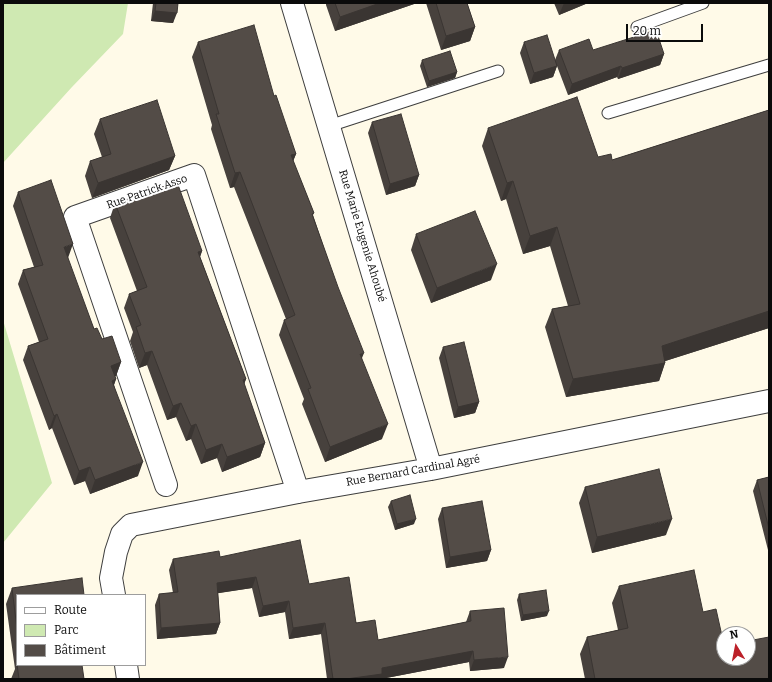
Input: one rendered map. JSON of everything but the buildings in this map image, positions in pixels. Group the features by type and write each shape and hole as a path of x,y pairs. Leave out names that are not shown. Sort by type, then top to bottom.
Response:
{"street":[{"name":"Rue Marie Eugenie Ahoubé","path":"292,3 432,469"},
{"name":"Rue Patrick Asso","path":"166,485 75,217 194,176 298,492"},
{"name":"Rue Bernard Cardinal Agré","path":"114,594 112,578 116,552 122,534 131,525 298,492 432,469 769,401"},
{"path":"126,666 128,679"}],"lane":[{"path":"637,26 702,3"},
{"path":"608,113 769,65"},
{"path":"329,126 498,71"}],"green space":[{"path":"3,3 128,3 123,34 72,87 3,163"},
{"path":"3,320 52,483 3,543"}]}
